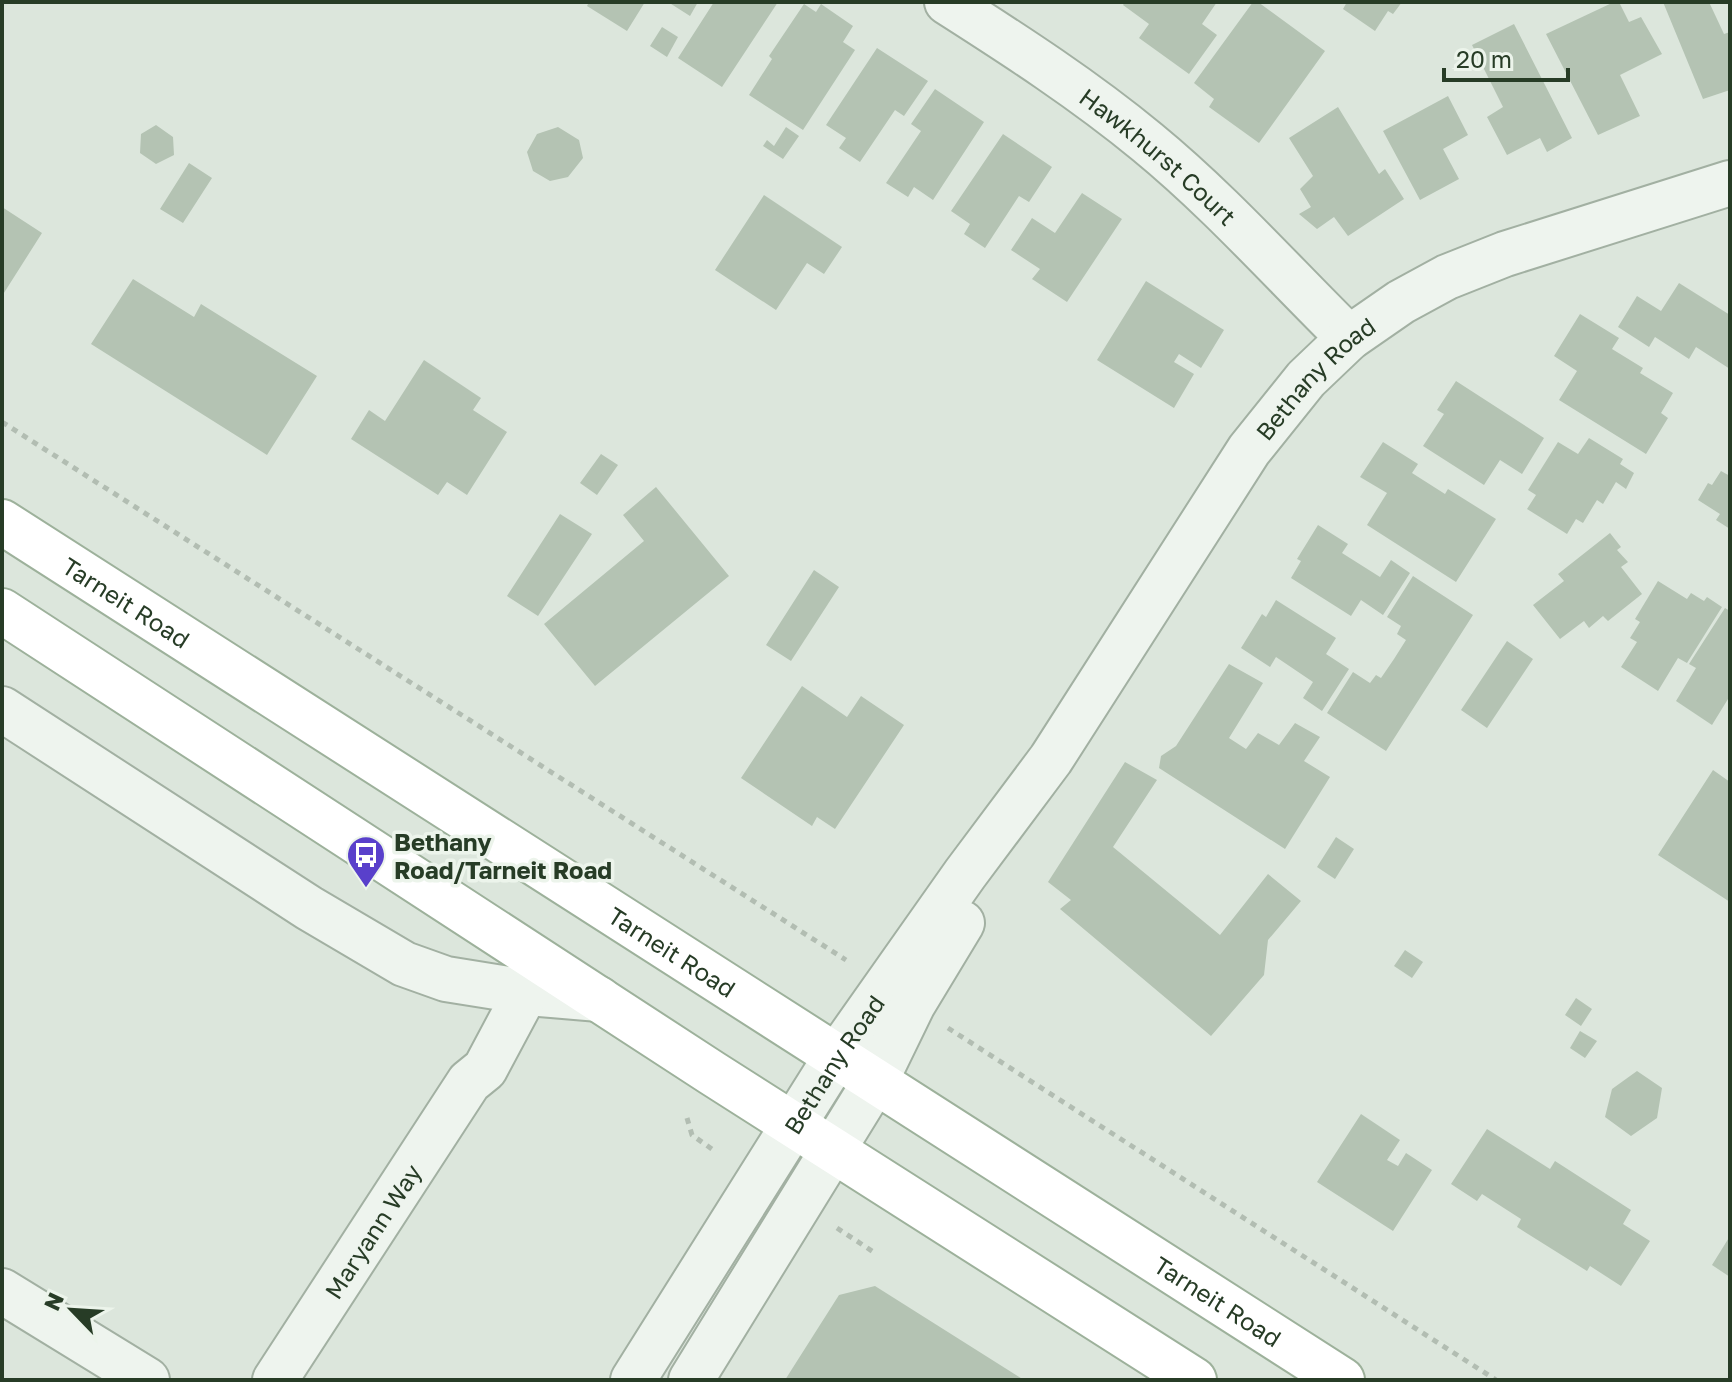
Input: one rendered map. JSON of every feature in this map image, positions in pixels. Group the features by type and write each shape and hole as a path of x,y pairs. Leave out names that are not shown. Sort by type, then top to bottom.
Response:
{"main road":[{"name":"Tarneit Road","path":"2,522 1342,1380"},
{"path":"2,611 793,1125 1194,1380"}],"street":[{"name":"Hawkhurst Court","path":"947,2 1059,74 1149,144 1349,338"},
{"name":"Bethany Road","path":"633,1380 836,1057 1051,759 1249,450 1306,379 1349,338 1401,302 1447,277 1505,254 1730,183"},
{"path":"2,709 309,908 404,964 446,979 526,992 599,999"},
{"name":"Bethany Road","path":"691,1380 876,1080 913,1004 987,880 1051,759"},
{"name":"Maryann Way","path":"469,1082 480,1032 480,984"},
{"name":"Maryann Way","path":"275,1380 469,1082 485,1069 526,992"},
{"path":"2,1291 147,1380"}],"path":[{"path":"2,422 846,960"},
{"path":"946,1026 1496,1380"},
{"path":"687,1118 692,1135 716,1152"},
{"path":"837,1228 875,1253"}],"building":[{"path":"589,2 645,2 627,31 587,6"},
{"path":"668,2 698,2 690,16"},
{"path":"714,2 778,2 722,87 678,58"},
{"path":"1125,2 1217,2 1202,24 1217,35 1189,74 1139,38 1149,24 1123,5"},
{"path":"1253,2 1258,2 1325,51 1259,143 1209,107 1214,99 1194,83"},
{"path":"1347,2 1402,2 1393,14 1388,11 1375,31 1343,9"},
{"path":"1619,2 1629,22 1641,17 1662,54 1620,75 1640,116 1598,135 1546,34"},
{"path":"1663,2 1709,2 1724,34 1730,32 1730,90 1703,99"},
{"path":"804,4 816,12 821,4 853,26 843,42 855,50 803,130 749,95 772,59 769,56"},
{"path":"1514,24 1572,138 1547,152 1540,138 1507,155 1487,117 1503,107 1472,45"},
{"path":"662,27 678,37 667,57 650,46"},
{"path":"877,48 928,81 904,116 895,110 860,162 839,148 846,138 826,125"},
{"path":"935,89 984,122 933,200 914,187 908,197 886,183 921,131 911,124"},
{"path":"1448,96 1468,135 1443,149 1459,179 1420,200 1383,131"},
{"path":"1338,107 1379,174 1385,169 1404,199 1348,236 1334,217 1317,229 1299,214 1311,207 1300,189 1313,176 1289,138"},
{"path":"156,125 173,137 174,155 156,164 140,153 141,134"},
{"path":"558,127 579,140 583,158 568,177 550,181 533,171 527,152 537,134"},
{"path":"786,127 799,136 783,159 763,146 767,140 774,146"},
{"path":"1003,134 1052,167 1029,202 1019,196 985,248 964,234 970,224 951,211"},
{"path":"189,163 212,178 183,223 160,209"},
{"path":"1082,193 1122,219 1067,302 1032,279 1040,269 1011,250 1032,218 1055,233"},
{"path":"764,195 842,247 824,274 807,263 776,310 715,270"},
{"path":"2,207 42,233 2,296"},
{"path":"133,279 194,317 201,304 317,376 267,455 91,344"},
{"path":"1146,281 1224,330 1201,368 1179,354 1174,362 1194,374 1174,408 1097,360"},
{"path":"1679,283 1730,315 1730,369 1696,347 1689,359 1655,337 1649,347 1618,327 1637,296 1661,311"},
{"path":"1580,314 1619,338 1612,349 1643,368 1640,373 1673,393 1661,413 1668,418 1646,454 1559,400 1577,371 1554,356"},
{"path":"424,360 481,398 473,410 507,432 467,495 447,482 438,495 351,439 369,410 385,421"},
{"path":"1456,381 1544,438 1522,474 1500,460 1484,485 1423,446 1444,414 1437,410"},
{"path":"1589,438 1623,459 1620,464 1634,473 1626,489 1616,482 1603,504 1597,500 1583,523 1576,519 1567,534 1527,509 1536,495 1528,490 1558,442 1578,454"},
{"path":"1383,442 1418,464 1412,473 1445,494 1448,489 1496,519 1456,582 1367,525 1387,493 1360,477"},
{"path":"601,454 618,465 597,495 580,483"},
{"path":"1721,471 1730,476 1730,529 1716,520 1720,514 1698,500 1708,483 1712,485"},
{"path":"656,487 729,576 595,686 544,624 644,541 623,515"},
{"path":"560,514 592,534 538,616 507,596"},
{"path":"1318,525 1348,544 1342,553 1380,577 1391,560 1410,573 1383,615 1361,600 1351,616 1291,578 1301,561 1297,559"},
{"path":"1610,533 1621,547 1617,550 1628,562 1621,567 1642,594 1608,621 1603,616 1589,628 1584,621 1560,639 1533,605 1564,581 1558,574"},
{"path":"814,570 839,587 791,661 766,645"},
{"path":"1413,576 1473,615 1386,751 1327,713 1353,672 1370,683 1376,675 1381,678 1406,640 1397,634 1401,626 1387,617"},
{"path":"1658,581 1687,599 1691,593 1704,601 1707,597 1722,607 1687,663 1678,658 1658,691 1621,667 1637,642 1630,638 1640,622 1635,619"},
{"path":"1276,600 1336,638 1326,654 1349,669 1322,711 1303,698 1313,682 1276,657 1270,667 1241,648 1262,614 1266,617"},
{"path":"1725,608 1730,611 1730,700 1712,725 1676,701 1696,668 1689,664"},
{"path":"1507,641 1533,659 1487,728 1461,710"},
{"path":"1229,664 1263,683 1229,738 1246,749 1258,733 1279,745 1295,723 1320,737 1304,761 1330,777 1285,849 1159,768 1161,756 1176,746"},
{"path":"802,686 847,717 861,696 904,725 835,829 817,817 812,826 741,778"},
{"path":"1125,762 1157,780 1113,847 1220,935 1268,874 1301,901 1268,940 1264,975 1211,1036 1060,909 1071,900 1048,882"},
{"path":"1713,770 1730,782 1730,902 1658,855"},
{"path":"1336,837 1354,849 1335,879 1317,867"},
{"path":"1405,950 1423,962 1412,978 1394,966"},
{"path":"1576,998 1592,1009 1581,1026 1565,1015"},
{"path":"1580,1031 1597,1041 1585,1058 1570,1048"},
{"path":"1637,1071 1662,1088 1657,1118 1631,1136 1605,1117 1612,1089"},
{"path":"1361,1114 1400,1140 1387,1160 1398,1166 1406,1153 1432,1170 1393,1231 1317,1182"},
{"path":"1487,1129 1550,1169 1555,1161 1631,1210 1623,1224 1650,1241 1621,1286 1590,1266 1587,1271 1517,1227 1521,1219 1482,1194 1477,1201 1451,1184"},
{"path":"1730,1236 1730,1277 1712,1265"},
{"path":"875,1286 1024,1380 785,1380 839,1295"}],"place":[{"name":"Bethany Road/Tarneit Road","path":"366,889"}]}
